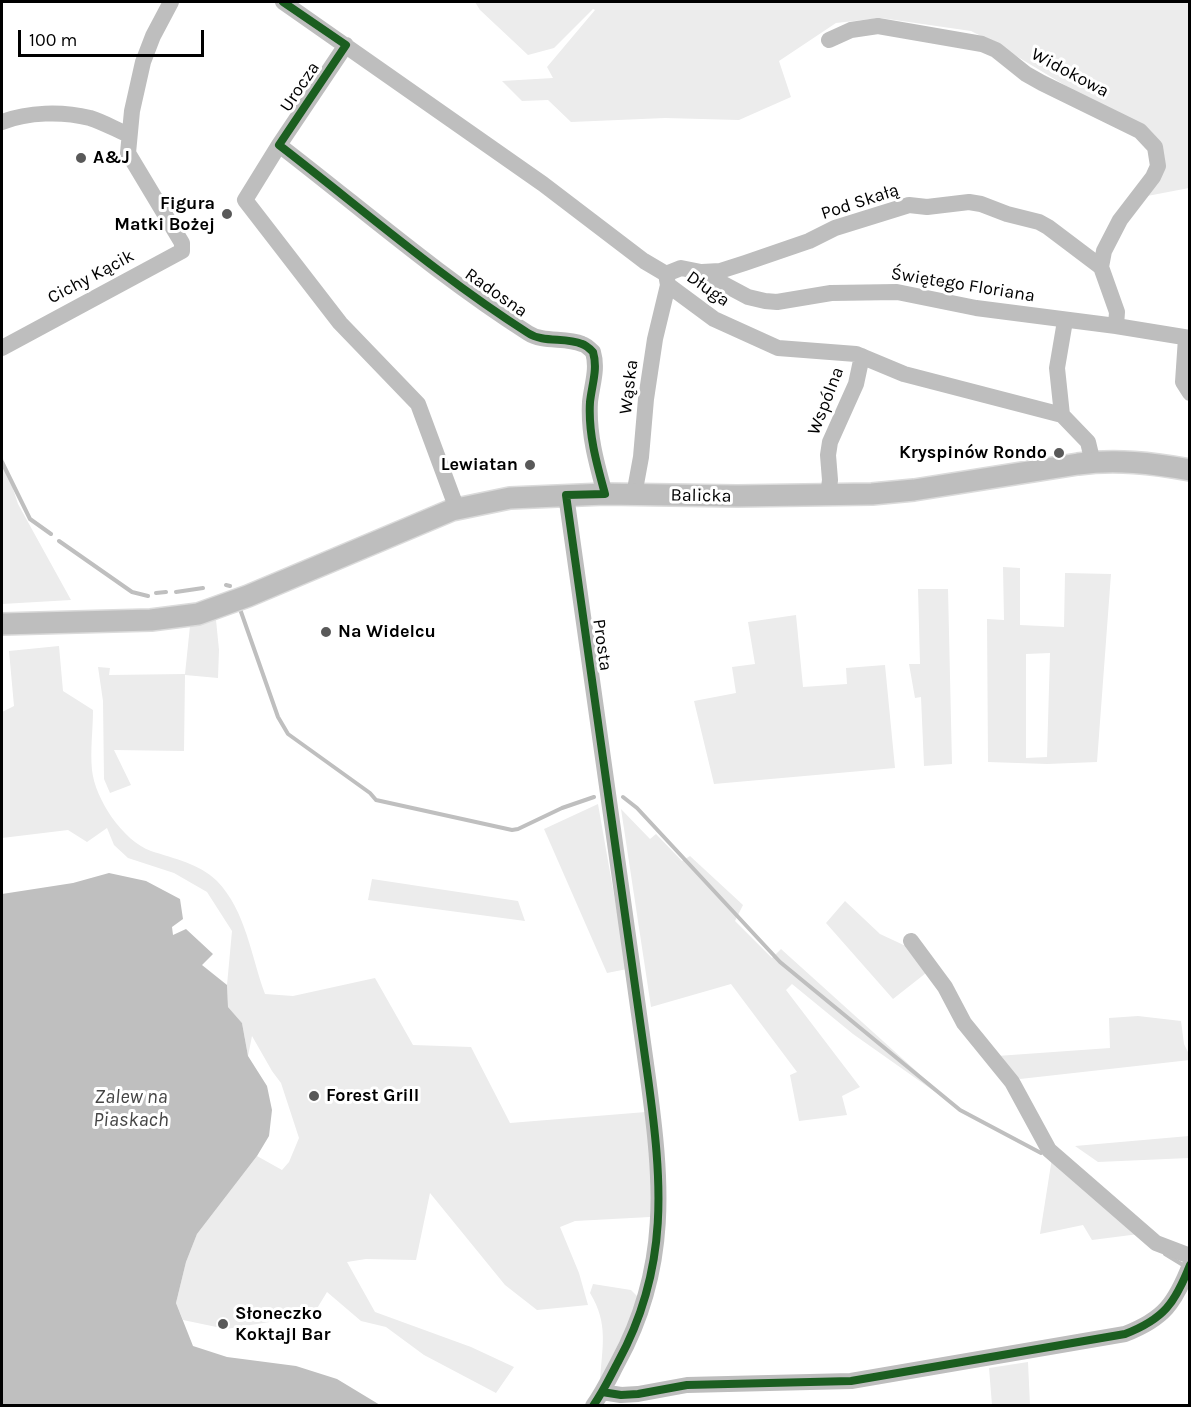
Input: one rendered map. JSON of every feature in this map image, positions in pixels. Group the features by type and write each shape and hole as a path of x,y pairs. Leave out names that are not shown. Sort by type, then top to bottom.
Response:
{"main road":[{"name":"Balicka","path":"2,624 151,620 198,614 229,604 452,510 510,498 605,494 828,496 914,490 1093,462 1133,462 1190,471"}],"street":[{"name":"Cichy Kącik","path":"2,348 182,251 182,243 128,153 132,111 143,62 153,36 171,2"},
{"name":"Długa","path":"284,2 543,184 667,279 714,319 778,348 862,356 904,374 1062,416 1088,441 1093,462"},
{"name":"Widokowa","path":"829,40 851,30 878,26 982,44 996,50 1026,74 1042,83 1140,131 1155,147 1158,166 1153,177 1120,220 1104,251 1101,267"},
{"name":"Urocza","path":"346,45 245,200 340,323 418,404 454,501 452,510"},
{"path":"2,122 22,115 64,115 91,118 129,135"},
{"name":"Radosna","path":"279,145 363,209 412,250 515,325 533,336 582,344 593,352 596,364 590,403 593,447 605,494"},
{"name":"Pod Skałą","path":"701,272 720,270 745,263 808,241 835,228 901,207 909,205 927,207 969,202 1039,222 1101,267"},
{"path":"1101,267 1117,312 1116,326"},
{"name":"Świętego Floriana","path":"667,279 681,268 701,272 748,297 765,302 831,292 897,292 976,308 1188,338"},
{"name":"Wąska","path":"634,495 641,457 646,399 655,339 667,279"},
{"path":"1062,416 1057,369 1065,321"},
{"path":"1188,338 1183,382 1190,393"},
{"name":"Wspólna","path":"828,496 830,442 856,384 862,356"},
{"name":"Prosta","path":"566,495 655,1124 660,1192 657,1246 648,1291 633,1335 598,1399"},
{"path":"911,941 945,987 964,1023 1012,1082 1050,1150 1155,1243 1190,1256"},
{"path":"598,1399 621,1395 638,1400 687,1385 851,1381 1125,1334 1148,1325 1164,1311 1179,1293 1190,1265"}],"shaded area":[{"path":"475,2 1189,2 1189,188 1142,197 1164,161 1096,104 971,31 881,18 836,23 779,61 791,97 739,120 665,118 571,122 548,100 522,101 502,81 553,78 547,67 595,10 593,9 554,48 528,55 480,10"},
{"path":"2,455 18,504 71,600 2,604"},
{"path":"1003,567 1020,568 1020,625 1064,627 1065,573 1111,574 1097,762 1047,764 988,762 987,619 1004,620","holes":["1050,653 1047,757 1026,758 1026,654"]},
{"path":"918,589 948,589 952,764 924,766 921,697 915,698 909,664 920,664"},
{"path":"796,615 803,687 847,684 846,668 885,665 895,768 714,784 694,701 736,693 732,667 755,664 748,622"},
{"path":"216,620 219,650 218,678 185,675 184,751 114,750 131,785 110,793 104,779 103,701 98,667 110,668 109,675 185,674 190,626"},
{"path":"59,646 63,691 93,710 92,770 99,793 112,818 130,838 141,846 194,866 217,881 235,906 241,920 265,994 293,996 375,978 413,1045 471,1047 510,1123 646,1112 651,1150 650,1217 575,1221 560,1227 579,1273 588,1305 537,1310 505,1285 430,1193 416,1260 366,1259 347,1262 375,1312 471,1347 514,1367 496,1393 424,1355 386,1327 361,1321 327,1292 313,1315 226,1329 183,1320 176,1303 186,1262 197,1234 257,1156 282,1170 289,1162 299,1138 281,1083 252,1036 248,1056 242,1023 228,1007 227,985 232,931 207,892 174,873 128,858 114,845 107,828 87,842 68,830 2,838 2,712 14,706 9,651"},
{"path":"598,804 627,969 607,973 544,829"},
{"path":"621,809 650,839 656,834 682,861 690,856 743,905 735,921 772,958 781,949 955,1106 853,1034 792,984 786,990 860,1087 842,1096 847,1115 799,1121 790,1075 797,1072 731,984 651,1007"},
{"path":"372,879 518,901 525,921 368,900"},
{"path":"845,901 880,934 910,948 926,973 893,999 826,923"},
{"path":"1138,1016 1181,1021 1184,1044 1190,1060 1020,1079 997,1056 1110,1048 1109,1018"},
{"path":"1189,1136 1189,1158 1098,1162 1075,1146"},
{"path":"1052,1158 1139,1234 1092,1240 1083,1225 1040,1234"},
{"path":"593,1284 631,1290 640,1299 600,1382 603,1336 600,1315 590,1293"},
{"path":"1028,1362 1030,1405 992,1405 989,1368"}],"water":[{"name":"Zalew na Piaskach","path":"109,873 146,881 180,899 183,919 172,927 173,935 186,929 213,954 202,965 227,985 228,1007 242,1023 248,1056 267,1086 272,1110 269,1136 257,1156 197,1234 186,1262 176,1303 193,1346 227,1357 296,1366 337,1379 380,1405 2,1405 2,894 73,883"}],"waterway":[{"path":"2,462 30,519 51,534"},
{"path":"59,541 132,592 148,596"},
{"path":"226,585 230,586"},
{"path":"176,592 203,588"},
{"path":"156,593 166,592"},
{"path":"240,609 278,717 288,734 370,793 376,800 512,830 594,797"},
{"path":"623,797 637,808 780,962 960,1110 1041,1153"},
{"path":"1165,1254 1183,1265"}],"cycle path":[{"path":"283,2 346,45 279,145 432,266 528,333 540,338 575,342 585,345 593,352 595,371 590,402 590,426 605,494 566,495 648,1078 657,1152 658,1188 658,1223 647,1292 635,1327 593,1406"},
{"path":"602,1392 621,1395 687,1385 851,1381 1125,1334 1159,1316 1173,1300 1190,1265"}],"place":[{"name":"A&J","path":"81,158"},
{"name":"Figura Matki Bożej","path":"227,214"},
{"name":"Kryspinów Rondo","path":"1059,453"},
{"name":"Lewiatan","path":"530,465"},
{"name":"Na Widelcu","path":"326,632"},
{"name":"Forest Grill","path":"314,1096"},
{"name":"Słoneczko Koktajl Bar","path":"223,1324"}]}
